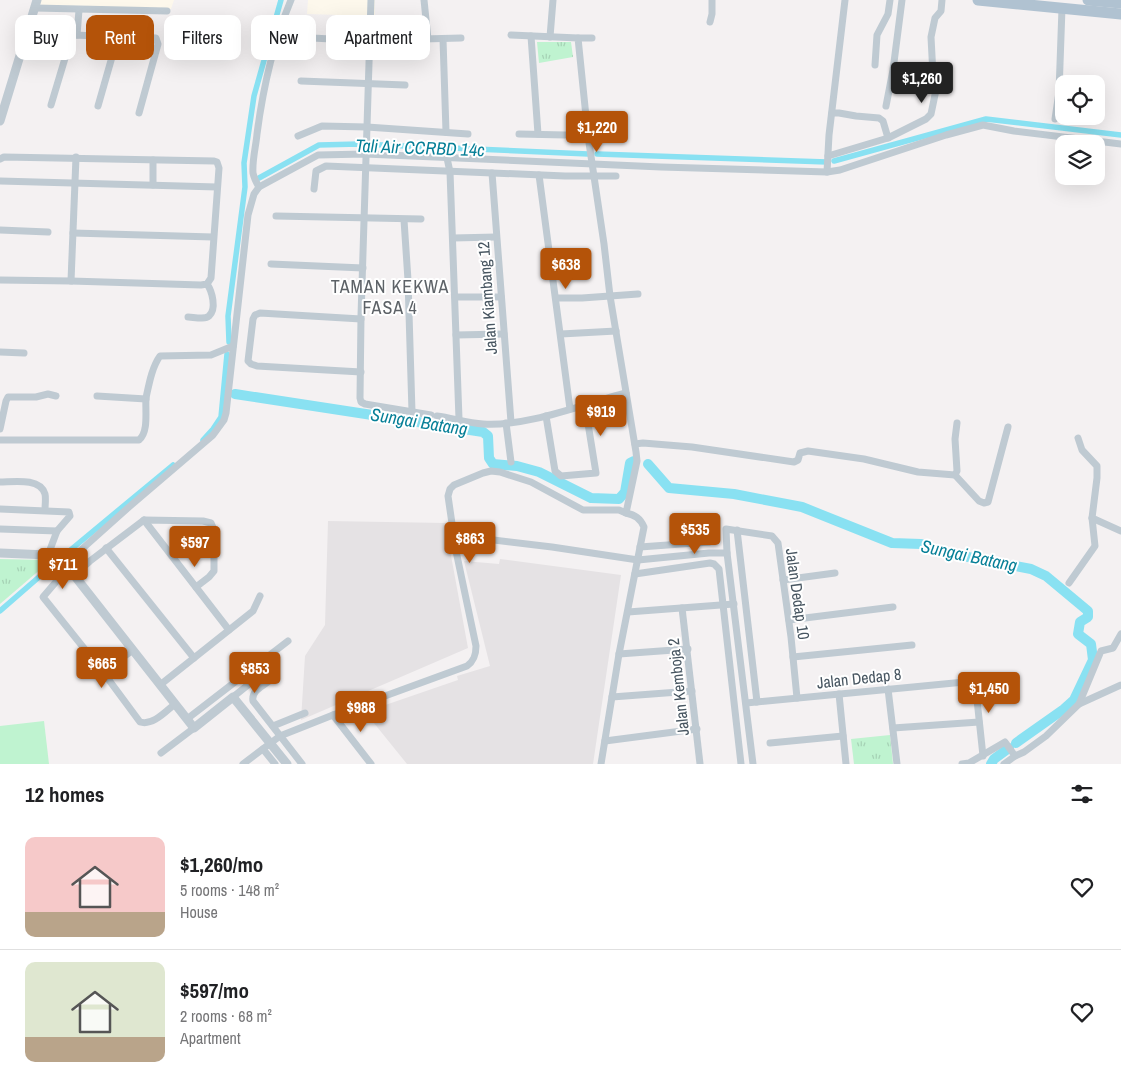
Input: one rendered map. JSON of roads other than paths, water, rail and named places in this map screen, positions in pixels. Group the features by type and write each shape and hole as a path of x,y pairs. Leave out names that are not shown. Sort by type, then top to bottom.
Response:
{"main road":[{"path":"978,0 1121,14"},
{"path":"1088,0 1121,3"}],"street":[{"path":"259,187 253,170 260,112 266,80 291,0"},
{"path":"371,0 371,15"},
{"path":"424,0 426,15"},
{"path":"550,37 552,0"},
{"path":"710,22 712,0"},
{"path":"827,172 829,135 845,0"},
{"path":"875,65 877,35 888,14 890,0"},
{"path":"886,106 893,70 902,0"},
{"path":"828,156 888,138 926,120 931,114 936,90 933,74 932,37 934,22 941,11 942,0"},
{"path":"36,4 78,10 167,11"},
{"path":"1060,75 1062,8"},
{"path":"76,27 78,10"},
{"path":"511,35 592,38"},
{"path":"531,36 538,134"},
{"path":"154,37 157,40 154,52"},
{"path":"430,39 460,38"},
{"path":"574,38 610,296 626,393 641,445 626,513"},
{"path":"443,39 446,132"},
{"path":"0,121 19,60"},
{"path":"51,105 66,60"},
{"path":"98,106 111,60"},
{"path":"139,113 152,60"},
{"path":"370,60 362,268 361,402 483,424 546,416 626,393"},
{"path":"300,81 406,86"},
{"path":"832,113 879,118 883,121 888,138"},
{"path":"175,704 151,722 140,722 104,672 43,597 61,564 220,427 226,413 248,215 251,200 259,187 318,155 366,151 447,158 827,172 840,170 955,132 983,125 1121,144"},
{"path":"298,136 322,126 368,127 468,134"},
{"path":"519,134 612,136"},
{"path":"0,159 4,157 76,157 217,162 219,168 211,278 207,284 0,280"},
{"path":"71,281 76,157"},
{"path":"447,158 450,172 459,419"},
{"path":"153,160 153,185"},
{"path":"314,189 315,174 320,168 326,166 450,172 616,176"},
{"name":"Jalan Kiambang 12","path":"492,173 511,462"},
{"path":"539,175 570,409"},
{"path":"0,181 217,187"},
{"path":"276,216 421,219"},
{"path":"404,220 412,412"},
{"path":"0,230 48,232"},
{"path":"73,233 213,237"},
{"path":"452,238 496,237"},
{"path":"271,264 362,268"},
{"path":"188,317 207,318 210,316 213,306 211,290 207,284"},
{"path":"556,298 638,294"},
{"path":"455,297 501,297"},
{"path":"360,372 257,366 248,361 253,319 255,315 260,313 361,319"},
{"path":"561,334 616,331"},
{"path":"456,335 504,334"},
{"path":"0,440 137,441 142,439 144,435 146,400 151,377 160,356 211,354 232,346"},
{"path":"0,352 24,353"},
{"path":"0,429 8,397 36,398 48,394 56,396"},
{"path":"97,396 146,400"},
{"path":"546,416 555,471 561,476 596,473 585,404"},
{"path":"956,475 955,439 957,423"},
{"path":"641,445 692,446 794,462 798,460 800,453 808,451 864,459 918,472 956,475 979,501 984,503 988,502 1008,428"},
{"path":"1069,583 1095,546 1092,518 1097,466 1080,446 1078,438"},
{"path":"243,764 280,736 466,666 474,658 476,646 453,535 448,496 454,485 491,471 531,482 583,510 619,510 634,515 642,522 644,527 619,654 601,764"},
{"path":"0,482 30,482 35,484 45,494 45,510"},
{"path":"0,509 70,512 70,516 57,531 61,564 133,650 194,728"},
{"path":"1092,518 1121,530"},
{"path":"0,553 61,564 106,548 144,520 203,521 213,526 214,530 214,571 196,587"},
{"path":"144,520 229,630"},
{"path":"640,547 681,546 709,542 714,538 714,525"},
{"path":"0,529 57,531"},
{"path":"753,764 727,553 726,529 737,530 757,702"},
{"name":"Jalan Dedap 10","path":"737,530 774,538 778,543 789,620 797,698"},
{"path":"453,535 638,560 727,553"},
{"path":"709,542 709,553"},
{"path":"681,546 681,556"},
{"path":"106,548 194,658"},
{"path":"635,574 690,565 714,564 719,569 741,764"},
{"path":"783,580 835,573"},
{"path":"160,685 253,611 260,596"},
{"path":"628,612 734,604"},
{"path":"789,620 893,607"},
{"name":"Jalan Kemboja 2","path":"682,608 700,764"},
{"path":"1079,704 1101,651 1113,648 1121,634"},
{"path":"187,720 288,641"},
{"path":"793,657 912,645"},
{"path":"619,654 688,649"},
{"path":"104,672 133,650"},
{"path":"257,666 269,681 254,693 252,696 253,701 302,764"},
{"path":"161,753 263,673"},
{"name":"Jalan Dedap 8","path":"746,703 974,681 979,722"},
{"path":"1004,764 1046,736 1079,704 1121,685"},
{"path":"888,689 897,764"},
{"path":"612,697 692,691"},
{"path":"839,694 846,764"},
{"path":"233,697 266,746 275,764"},
{"path":"273,726 305,713"},
{"path":"333,715 371,764"},
{"path":"893,728 979,722 983,756"},
{"path":"605,741 697,729"},
{"path":"770,743 843,736"},
{"path":"967,764 1005,742 1015,756"},
{"path":"266,746 287,764"}],"waterway":[{"path":"229,342 228,316 245,187 244,163 254,96 281,0"},
{"name":"Tali Air CCRBD 14c","path":"834,161 986,119 1121,135"},
{"name":"Tali Air CCRBD 14c","path":"259,178 319,145 359,144 588,154"},
{"name":"Tali Air CCRBD 14c","path":"597,154 827,162"},
{"path":"203,440 221,417 227,354"},
{"name":"Sungai Batang","path":"235,394 483,432 488,436 489,458 493,464 517,466 539,472 591,498 619,499 625,492 630,463 634,461"},
{"name":"Sungai Batang","path":"648,464 669,488 734,494 802,507 892,543 921,544 942,552 1031,569 1046,576 1088,611 1088,617 1080,622 1078,634 1091,644 1093,660 1074,700 1016,743"},
{"path":"0,611 173,465"},
{"name":"Sungai Batang","path":"991,764 994,759 1009,748"}],"district":[{"name":"TAMAN KEKWA FASA 4","path":"390,297"}]}
